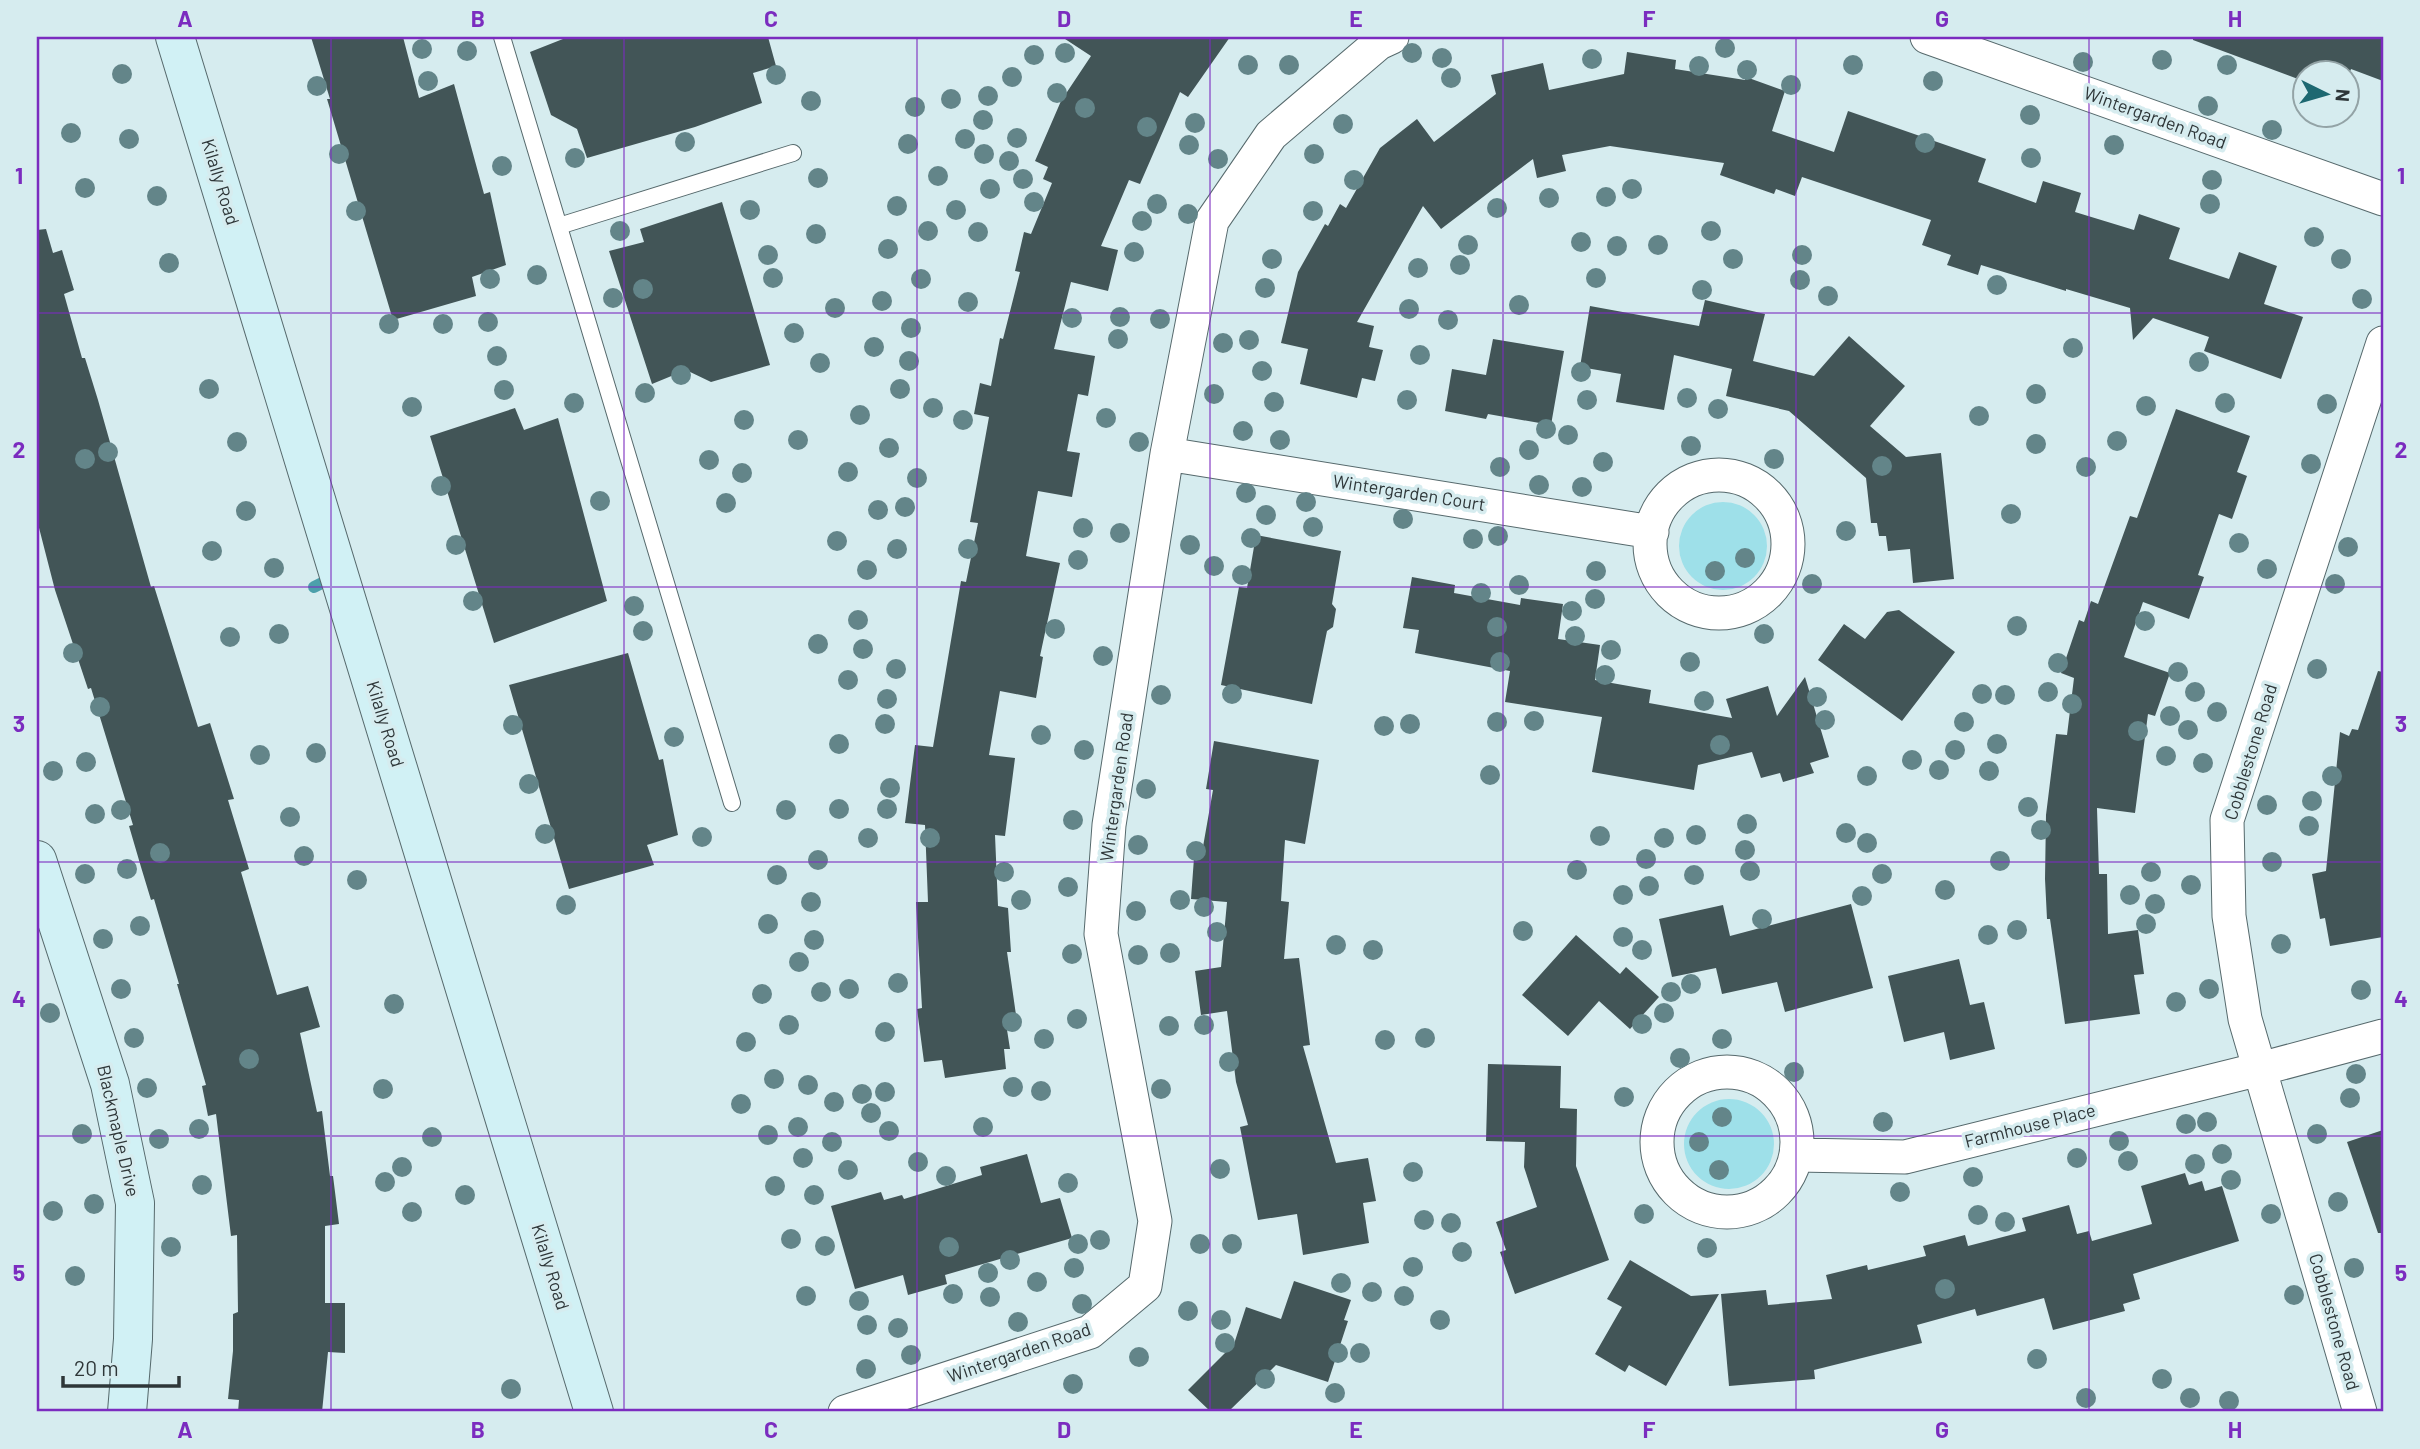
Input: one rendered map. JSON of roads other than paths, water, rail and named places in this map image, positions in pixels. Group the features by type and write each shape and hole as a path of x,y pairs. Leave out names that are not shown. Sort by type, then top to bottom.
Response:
{"street":[{"name":"Kilally Road","path":"176,37 594,1412"},
{"name":"Wintergarden Road","path":"845,1412 1090,1332 1145,1286 1155,1221 1101,934 1109,825 1167,454 1212,221 1270,135 1379,43 1392,37"},
{"name":"Wintergarden Road","path":"1927,37 2383,199"},
{"name":"Cobblestone Road","path":"2360,1412 2245,1019 2229,916 2227,820 2383,343"},
{"name":"Wintergarden Court","path":"1167,454 1652,532"},
{"path":"1711,475 1728,476 1753,484 1773,500 1787,531 1788,549 1784,569 1774,587 1759,601 1741,610 1721,614 1701,611 1682,603 1667,589 1656,572 1651,552 1652,532 1657,515 1666,500 1679,488 1711,475"},
{"name":"Blackmaple Drive","path":"37,860 110,1084 135,1203 133,1339 127,1412"},
{"name":"Farmhouse Place","path":"1797,1155 1905,1157 2383,1036"},
{"path":"1714,1072 1737,1072 1759,1079 1777,1092 1791,1110 1798,1132 1797,1155 1789,1178 1774,1196 1754,1209 1730,1214 1706,1210 1685,1199 1669,1182 1658,1160 1657,1136 1662,1113 1675,1094 1693,1080 1714,1072"}],"lane":[{"path":"502,37 732,803"},
{"path":"559,226 793,153"}],"waterway":[{"path":"314,587 330,579"}]}
